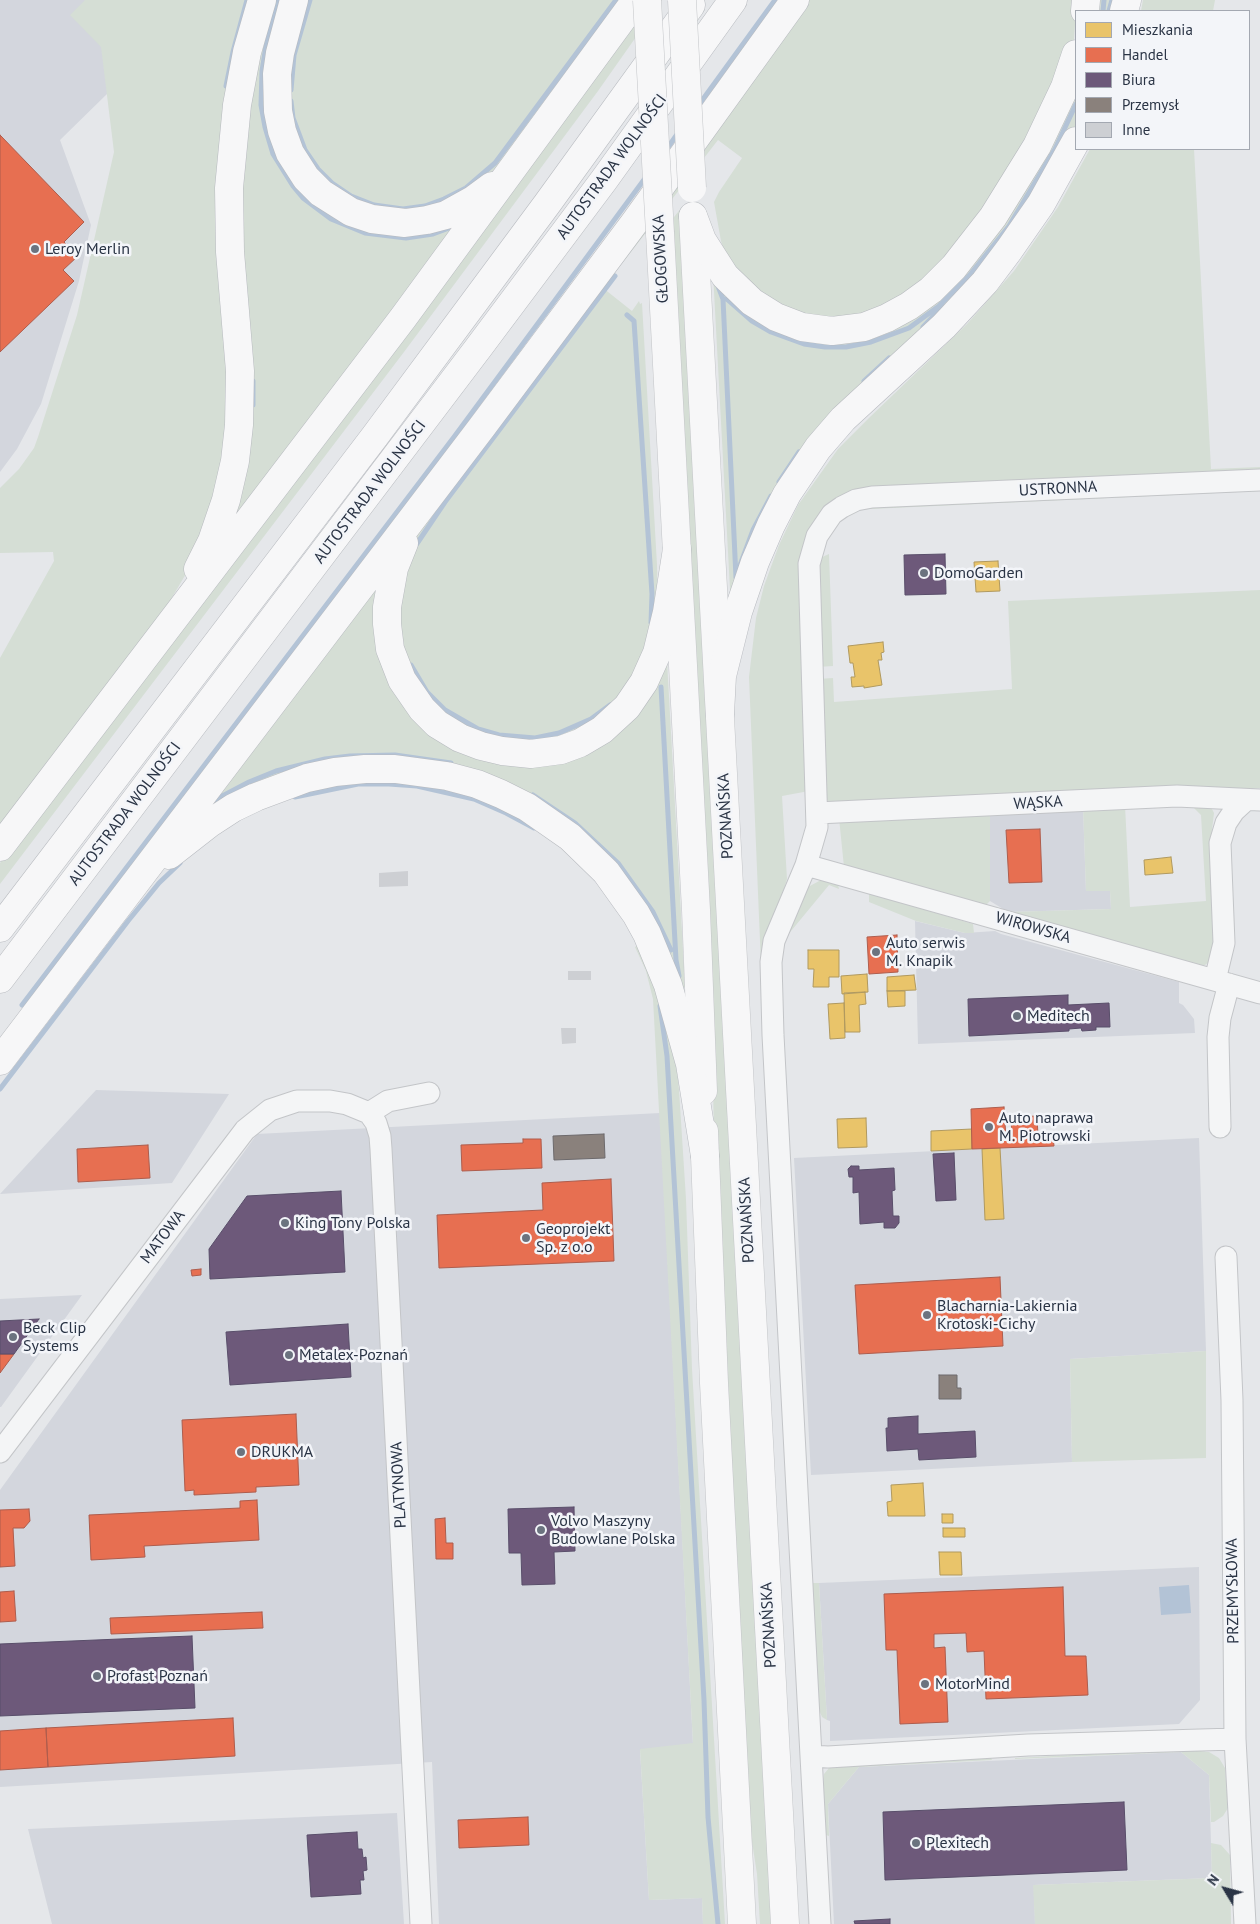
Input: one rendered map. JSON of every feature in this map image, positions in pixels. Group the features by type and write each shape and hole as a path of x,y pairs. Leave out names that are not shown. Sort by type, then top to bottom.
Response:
{"main road":[{"path":"168,625 212,541 226,500 235,461 239,425 240,387 239,344 230,252 230,173 235,119 242,74 262,0"},
{"path":"294,0 280,53 277,74 278,111 282,132 295,163 306,178 331,201 351,212 393,223 427,220 446,215 472,200 505,174 528,149"},
{"path":"0,847 168,625 330,416 636,0"},
{"name":"GŁOGOWSKA","path":"647,0 677,549"},
{"path":"682,0 693,216 702,240 724,276 744,296 776,317 808,329 832,331 864,327 887,318 909,306 931,290 954,267 994,217 1027,164 1065,87 1075,57"},
{"name":"AUTOSTRADA WOLNOŚCI","path":"0,928 375,436 695,0"},
{"name":"AUTOSTRADA WOLNOŚCI","path":"0,979 485,339 604,180 733,0"},
{"path":"0,1061 433,492 625,235 795,0"},
{"path":"720,714 722,676 745,588 771,525 792,486 818,448 843,419 938,332 985,282 1041,204 1075,143"},
{"name":"POZNAŃSKA","path":"693,216 785,1924"},
{"path":"433,492 408,535 394,568 387,607 390,649 402,680 414,700 429,716 448,731 465,740 502,751 531,754 569,748 602,730 627,706 644,682 657,653 667,612 677,549"},
{"path":"677,549 696,910 713,1373 742,1924"},
{"path":"123,900 157,866 210,823 233,808 256,797 307,778 335,772 395,769 447,776 501,794 527,807 570,837 606,872 636,914 658,959 668,985 690,1064 705,1156"}],"street":[{"name":"USTRONNA","path":"817,813 809,564 817,536 832,514 856,500 872,497 1260,480"},
{"name":"WĄSKA","path":"817,813 1177,796 1253,800"},
{"path":"1220,1127 1218,1037 1224,943 1220,843 1226,823 1234,811 1253,800"},
{"path":"817,813 814,840 806,865 774,941 771,974 820,1924"},
{"name":"WIROWSKA","path":"806,865 1260,993"},
{"path":"369,1112 388,1101 429,1093"},
{"name":"MATOWA","path":"0,1452 245,1130 270,1110 297,1101 330,1101 347,1104 369,1112"},
{"name":"PLATYNOWA","path":"369,1112 376,1123 381,1149 421,1924"},
{"name":"PRZEMYSŁOWA","path":"1226,1257 1232,1400 1235,1739 1245,1924"},
{"path":"811,1756 828,1757 1028,1745 1235,1739"}],"shaded area":[{"path":"0,0 152,0 107,94 60,140 91,225 79,281 41,404 17,449 0,472"},
{"path":"85,0 253,0 230,345 226,459 187,572 167,606 0,829 0,658 54,561 53,552 0,553 0,488 19,469 34,448 38,437 77,315 114,152 101,47 70,15"},
{"path":"269,0 285,0 271,52 315,200 464,217 220,540 227,522 236,189"},
{"path":"304,0 621,0 502,161 490,174 459,198 405,214 346,199 303,158 286,93"},
{"path":"646,0 662,0 598,91 404,352 0,884 0,863 317,446"},
{"path":"807,0 1080,0 1075,10 1074,39 1065,68 975,231 894,308 823,325 761,300 725,254 721,241 714,202 742,158 718,140 603,288 632,311 639,301 640,304 642,303 657,565 658,618 627,696 569,737 508,743 443,717 399,654 396,584 419,528"},
{"path":"1097,0 1119,0 1116,10 1096,10"},
{"path":"1143,0 1215,0 1213,10 1141,10"},
{"path":"1075,89 1075,126 1068,141 993,260 849,403 731,608 713,273 751,313 903,323"},
{"path":"1089,150 1194,150 1211,469 1260,467 1260,475 873,491 820,515 809,791 782,796 787,879 761,965 749,677 756,618 764,586 779,545 798,505 838,449 967,324 1014,271 1058,207"},
{"path":"682,207 776,1924 760,1924 757,1874 748,1816 716,1220 713,1088 670,222"},
{"path":"1260,486 1260,491 849,510 856,506"},
{"path":"829,554 833,666 818,667 814,584 820,558"},
{"path":"379,571 417,715 561,756 667,661 685,986 683,990 628,885 436,765 194,814"},
{"path":"1260,590 1260,788 841,805 830,804 826,798 818,679 833,678 834,702 1012,689 1008,601"},
{"path":"1186,800 1210,805 1214,813 1211,838 1214,947 1209,962 1205,965 1002,911 1002,909 1008,912 1111,909 1110,891 1086,891 1083,806 1125,805 1130,907 1206,901 1201,815"},
{"path":"1083,806 1086,891 1110,891 1111,909 1008,912 990,901 990,811"},
{"path":"990,811 990,901 986,905 844,867 839,818"},
{"path":"821,880 838,885 839,889 829,885 782,942 808,887"},
{"path":"869,893 973,924 974,933 965,933 916,921 869,902"},
{"name":"Meditech","path":"915,921 965,933 995,931 1179,982 1179,1003 1183,1005 1194,1019 1195,1033 918,1044"},
{"path":"644,942 675,1047 679,1090 686,1199 692,1369 725,1924 703,1924 702,1898 649,1900 640,1749 693,1743 653,999 646,971 635,947"},
{"path":"96,1090 229,1094 172,1183 0,1194"},
{"path":"660,1113 693,1744 640,1750 649,1900 702,1898 703,1924 439,1924 432,1762 0,1787 0,1490 257,1134"},
{"path":"1199,1138 1206,1351 1070,1359 1072,1462 811,1475 794,1158"},
{"path":"82,1295 1,1407 0,1407 0,1299"},
{"path":"1206,1351 1206,1458 1072,1462 1070,1359"},
{"path":"1199,1567 1200,1700 1179,1724 830,1741 830,1721 827,1720 819,1583"},
{"path":"812,1583 819,1583 827,1720 822,1717 818,1707"},
{"path":"1185,1749 1209,1752 1219,1758 1225,1768 1228,1808 1223,1816 1214,1822 1211,1822 1209,1775 1181,1752 1015,1759 1015,1758"},
{"name":"Plexitech","path":"1181,1752 1209,1775 1212,1878 1034,1885 1035,1924 834,1924 828,1804 859,1767"},
{"path":"991,1758 992,1760 859,1767 828,1804 829,1836 826,1835 823,1785 824,1774 829,1768 836,1766"},
{"path":"397,1813 404,1924 52,1924 28,1829"},
{"path":"1211,1843 1221,1845 1230,1855 1231,1924 1035,1924 1033,1885 1212,1878"}],"water":[{"path":"1189,1585 1191,1613 1161,1615 1159,1587"}],"building: Mieszkania":[{"path":"998,561 1000,591 976,592 974,562"},
{"path":"883,642 884,652 881,653 882,660 878,660 882,685 864,688 864,686 852,687 851,677 855,677 853,663 850,663 848,646"},
{"path":"1171,857 1173,873 1145,875 1144,860"},
{"path":"808,950 839,950 839,977 829,977 829,987 813,987 814,969 808,969"},
{"path":"867,974 868,992 842,994 841,976"},
{"path":"914,975 916,990 887,991 887,977"},
{"path":"887,991 905,991 905,1006 888,1007"},
{"path":"865,992 866,1004 859,1005 860,1032 845,1032 844,993"},
{"path":"844,1003 845,1038 830,1039 828,1004"},
{"path":"866,1118 867,1147 838,1148 837,1119"},
{"path":"972,1129 972,1149 931,1151 931,1131"},
{"path":"1000,1148 1004,1219 985,1220 982,1149"},
{"path":"923,1483 925,1516 888,1516 887,1502 892,1501 891,1485"},
{"path":"942,1514 953,1514 953,1523 942,1523"},
{"path":"943,1528 965,1528 965,1537 943,1537"},
{"path":"939,1552 961,1552 962,1575 940,1575"}],"building: Handel":[{"name":"Leroy Merlin","path":"0,135 84,222 64,242 78,256 63,270 74,281 0,352"},
{"path":"1040,829 1042,882 1009,883 1006,830"},
{"path":"897,935 898,972 869,974 867,937"},
{"path":"1004,1107 1006,1139 1012,1139 1011,1117 1037,1116 1038,1136 1053,1135 1054,1146 972,1149 971,1109"},
{"path":"523,1139 541,1139 542,1168 462,1171 461,1145 523,1143"},
{"path":"148,1145 150,1178 78,1182 77,1149"},
{"name":"Geoprojekt Sp. z o.o","path":"611,1179 614,1261 439,1268 437,1215 543,1210 542,1183"},
{"path":"201,1269 201,1275 192,1276 191,1270"},
{"path":"1000,1277 1003,1346 859,1354 855,1285"},
{"path":"0,1354 14,1354 0,1373"},
{"name":"DRUKMA","path":"296,1414 299,1485 256,1487 256,1492 194,1495 194,1490 185,1491 182,1420"},
{"path":"257,1500 259,1540 144,1546 145,1557 91,1560 89,1515 240,1508 240,1501"},
{"path":"29,1509 30,1521 24,1528 13,1528 15,1566 0,1567 0,1510"},
{"path":"445,1518 446,1543 453,1543 453,1559 436,1559 435,1519"},
{"path":"1063,1587 1065,1656 1086,1656 1088,1695 986,1699 984,1651 967,1652 966,1633 934,1634 934,1648 945,1647 948,1722 900,1724 897,1650 886,1650 884,1594"},
{"path":"14,1591 16,1621 0,1622 0,1592"},
{"path":"262,1612 263,1628 111,1634 110,1618"},
{"path":"233,1718 235,1756 48,1767 46,1728"},
{"path":"46,1728 48,1767 0,1770 0,1731"},
{"path":"528,1817 529,1845 459,1848 458,1820"}],"building: Biura":[{"path":"945,554 946,594 905,595 904,555"},
{"path":"1068,995 1068,1005 1109,1003 1110,1027 1096,1027 1096,1030 1082,1031 1081,1028 1069,1029 1069,1031 969,1036 968,999"},
{"path":"954,1153 956,1200 936,1201 933,1154"},
{"path":"851,1166 859,1166 859,1170 894,1168 895,1190 892,1191 893,1216 899,1216 899,1223 895,1228 884,1228 884,1222 860,1224 859,1192 853,1193 853,1177 849,1177 848,1169"},
{"name":"King Tony Polska","path":"341,1191 345,1272 210,1279 209,1249 247,1196"},
{"name":"Beck Clip Systems","path":"39,1319 14,1354 0,1354 0,1321"},
{"name":"Metalex-Poznań","path":"348,1324 351,1377 230,1385 226,1332"},
{"path":"918,1416 918,1434 975,1431 976,1457 919,1460 918,1449 887,1451 886,1428 888,1428 888,1418"},
{"name":"Volvo Maszyny Budowlane Polska","path":"574,1507 575,1551 554,1552 555,1584 522,1585 521,1553 509,1553 508,1509"},
{"name":"Profast Poznań","path":"192,1636 195,1708 0,1716 0,1644"},
{"path":"1124,1802 1127,1870 885,1880 883,1812"},
{"path":"357,1832 358,1849 362,1849 363,1858 366,1857 367,1870 363,1871 364,1880 360,1880 361,1894 311,1897 307,1835"},
{"path":"890,1919 890,1924 855,1924 854,1921"}],"building: Przemysł":[{"path":"604,1134 605,1158 554,1160 553,1136"},
{"path":"939,1375 957,1375 957,1388 961,1388 961,1399 939,1399"}],"building: Inne":[{"path":"408,871 408,886 379,887 379,873"},
{"path":"568,971 591,971 591,980 568,980"},
{"path":"561,1028 576,1028 576,1043 562,1044"}],"waterway":[{"path":"226,86 247,0"},
{"path":"278,0 266,46 262,71 261,105 273,154 293,186 303,198 331,219 365,233 406,238 433,234 457,225"},
{"path":"291,90 294,55 310,0"},
{"path":"291,101 293,118 305,150 318,169 332,183 351,196 374,205 403,209 425,206 466,188 495,163 616,0"},
{"path":"698,106 775,0"},
{"path":"1103,10 1104,0"},
{"path":"1109,10 1112,0"},
{"path":"727,299 752,321 771,332 804,344 846,347 871,342 909,328 939,306 969,276 1009,226 1055,149 1075,106"},
{"path":"666,150 678,133"},
{"path":"22,1005 454,437 646,177"},
{"path":"414,548 445,502 615,276"},
{"path":"718,286 723,299 736,578"},
{"path":"923,327 943,306"},
{"path":"627,315 634,321 652,594 651,623"},
{"path":"864,381 889,358"},
{"path":"253,381 253,405"},
{"path":"779,482 799,452"},
{"path":"740,565 753,530 771,496"},
{"path":"411,665 427,692 445,710 478,729 499,735 535,738 559,733 591,719 610,705"},
{"path":"661,687 676,960 679,976"},
{"path":"211,802 249,782 276,771 325,759 350,756 395,755 451,763"},
{"path":"295,797 358,784 417,786 474,799 534,828"},
{"path":"533,795 575,823 618,863 653,912 671,950"},
{"path":"0,1089 128,921 159,883 180,863"},
{"path":"660,1006 667,1056 704,1700 708,1817 718,1924"}],"place":[{"name":"Leroy Merlin","path":"35,249"},
{"name":"DomoGarden","path":"924,573"},
{"name":"Auto serwis M. Knapik","path":"876,952"},
{"name":"Meditech","path":"1017,1016"},
{"name":"Auto naprawa M. Piotrowski","path":"989,1127"},
{"name":"King Tony Polska","path":"285,1223"},
{"name":"Geoprojekt Sp. z o.o","path":"526,1238"},
{"name":"Blacharnia-Lakiernia Krotoski-Cichy","path":"927,1315"},
{"name":"Beck Clip Systems","path":"13,1337"},
{"name":"Metalex-Poznań","path":"289,1355"},
{"name":"DRUKMA","path":"241,1452"},
{"name":"Volvo Maszyny Budowlane Polska","path":"541,1530"},
{"name":"Profast Poznań","path":"97,1676"},
{"name":"MotorMind","path":"925,1684"},
{"name":"Plexitech","path":"916,1843"}]}
